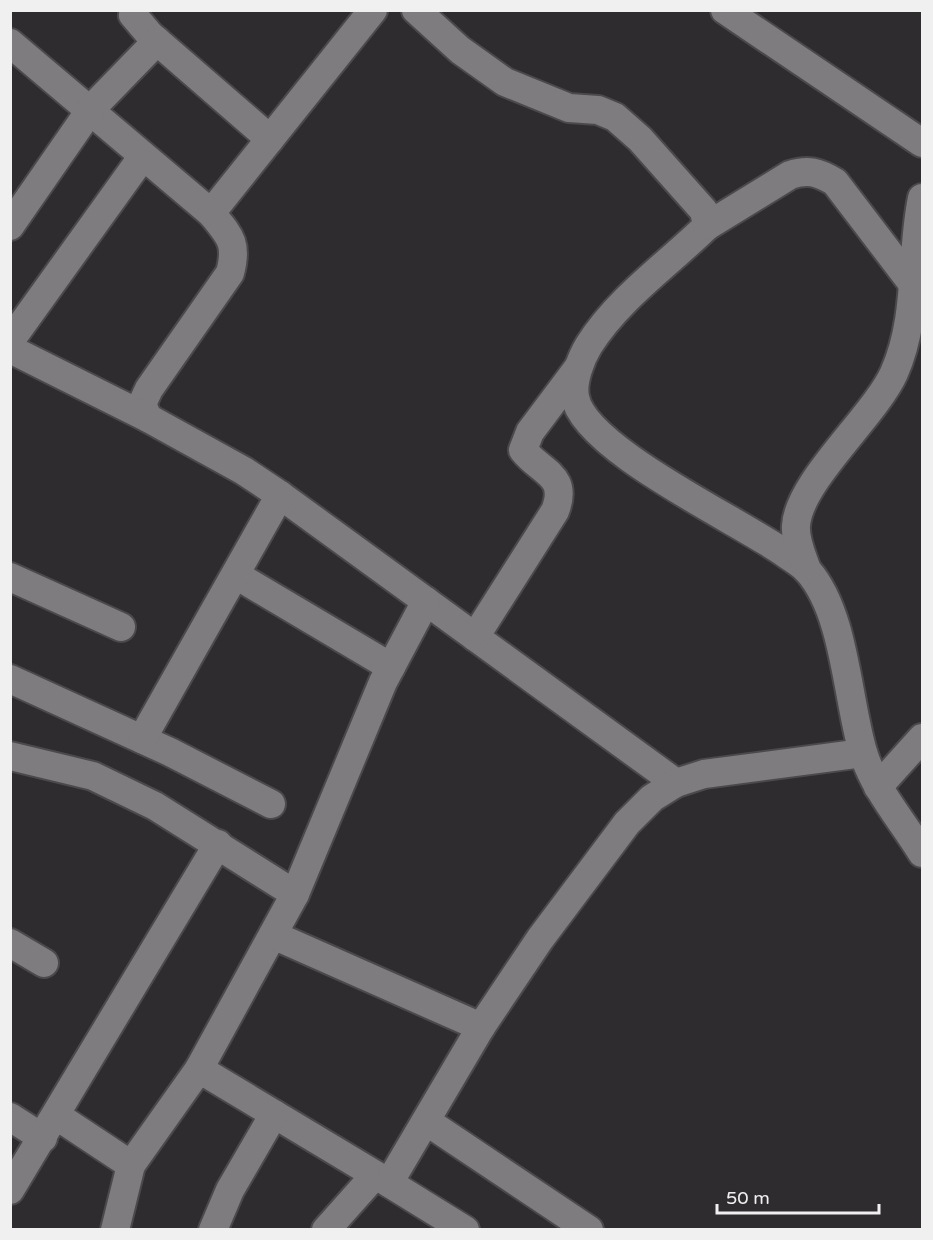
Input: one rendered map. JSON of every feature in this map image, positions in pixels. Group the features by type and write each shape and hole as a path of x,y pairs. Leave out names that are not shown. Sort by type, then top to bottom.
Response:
{"street":[{"path":"135,10 133,15 139,24 270,139"},
{"path":"211,213 373,10"},
{"path":"416,10 460,50 505,81 569,108 598,110 615,117 640,139 704,212 707,226"},
{"path":"725,10 922,143"},
{"path":"10,226 91,109 157,41"},
{"path":"10,43 91,109 211,213 231,237 235,254 230,273 148,389 142,404 147,418"},
{"path":"10,341 143,156"},
{"path":"475,637 555,511 561,495 557,483 523,450 530,432 578,368 588,345 622,304 707,226 790,175 804,170 820,173 834,182 915,287"},
{"path":"922,198 915,245 915,287 902,350 894,373 867,414 811,487 800,508 796,538 807,570 821,590 832,614 863,753 878,787 922,853"},
{"path":"10,349 147,418 244,471 676,783"},
{"path":"578,368 574,397 590,426 625,457 764,538 807,570"},
{"path":"142,739 280,495"},
{"path":"236,575 391,667"},
{"path":"10,577 121,627"},
{"path":"115,1230 131,1164 199,1069 295,894 359,737 391,667 426,601"},
{"path":"10,679 142,739 271,804"},
{"path":"878,787 922,738"},
{"path":"326,1230 382,1179 426,1121 481,1027 540,939 627,823 652,798 676,783 704,774 863,753"},
{"path":"10,756 93,776 155,806 295,894"},
{"path":"10,1190 50,1127 218,844"},
{"path":"273,935 481,1027"},
{"path":"10,943 44,963"},
{"path":"199,1069 465,1230"},
{"path":"213,1230 230,1190 274,1114"},
{"path":"10,1117 50,1127 131,1164"},
{"path":"426,1121 589,1230"}]}
